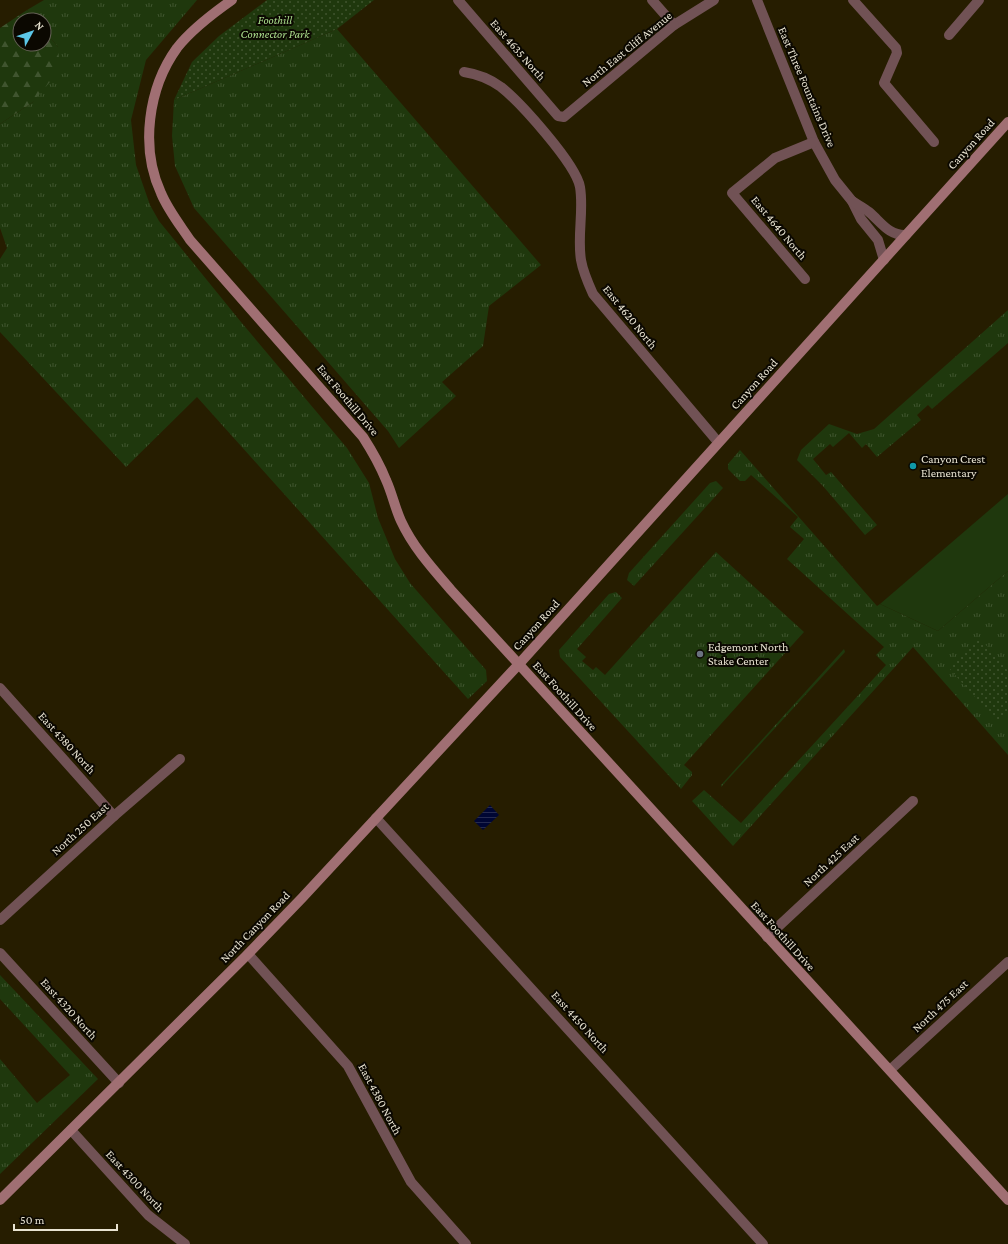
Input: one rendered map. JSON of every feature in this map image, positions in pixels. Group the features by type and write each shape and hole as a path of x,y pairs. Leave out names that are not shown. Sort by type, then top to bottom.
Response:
{"main road":[{"name":"East Foothill Drive","path":"232,0 204,21 177,48 159,80 153,102 149,144 152,167 160,193 190,240 363,437 375,456 386,479 400,520 411,541 451,590 1008,1200"},
{"name":"Canyon Road","path":"519,664 1008,122"},
{"name":"North Canyon Road","path":"0,1200 248,954 519,664"}],"street":[{"name":"East 4635 North","path":"458,0 558,116"},
{"path":"652,0 674,25"},
{"name":"North East Cliff Avenue","path":"558,116 564,117 674,25 714,0"},
{"name":"East Three Fountains Drive","path":"757,0 814,142 835,180 852,202 861,219 878,240 884,260"},
{"path":"853,0 896,48 897,53 884,83 934,142"},
{"path":"949,35 979,0"},
{"name":"East 4620 North","path":"464,72 483,77 500,86 514,98 571,165 580,185 580,259 583,272 594,294 718,442"},
{"name":"East 4640 North","path":"805,279 732,194 776,158 814,142"},
{"name":"East Three Fountains Drive","path":"852,202 864,208 890,231 897,234 906,235"},
{"name":"East 4380 North","path":"0,688 114,816"},
{"name":"North 250 East","path":"0,920 114,816 180,759"},
{"name":"North 425 East","path":"767,937 913,801"},
{"name":"East 4450 North","path":"376,818 764,1244"},
{"name":"East 4320 North","path":"0,953 119,1083"},
{"name":"East 4380 North","path":"248,954 348,1066 412,1182 466,1244"},
{"name":"North 475 East","path":"890,1070 1008,962"},
{"name":"East 4300 North","path":"71,1130 148,1215 185,1244"}],"green space":[{"path":"44,0 197,0 146,60 131,120 136,165 150,205 159,221 241,322 347,448 369,483 378,518 395,559 410,583 486,670 487,681 468,699 197,397 126,467 0,332 0,259 7,248 0,228 0,124 33,102 58,47 52,40 52,12 29,12 27,10"},
{"name":"Foothill Connector Park","path":"267,0 374,0 337,29 174,100 192,62 219,36"},
{"path":"12,20 12,52 52,52 52,40 58,47 60,70 33,102 0,124 0,28"},
{"path":"337,29 541,265 489,306 483,346 442,382 456,396 399,448 388,431 194,208 175,166 172,136 174,100"},
{"path":"1008,310 1008,343 932,409 928,405 917,415 921,420 877,457 866,444 862,448 849,433 833,447 830,444 813,459 826,475 831,472 877,525 865,535 822,485 797,460 801,450 829,424 857,434 874,429"},
{"path":"740,450 877,606 880,604 938,631 1008,571 1008,755 913,647 733,846 692,801 704,790 741,823 886,665 876,655 884,647 787,559 804,539 790,527 798,517 751,475 745,481 740,481 728,469 728,464"},
{"path":"716,481 723,488 634,586 627,580 629,573 710,483"},
{"path":"1008,494 1008,571 938,631 880,604"},
{"path":"716,552 804,632 684,765 692,772 692,775 681,789 560,657 559,650 609,594 616,592 622,598 577,649 586,657 582,661 593,670 596,667 605,675"},
{"path":"980,638 1008,671 1008,713 998,723 948,667"},
{"path":"844,649 845,652 721,787 721,785"},
{"path":"0,975 98,1079 0,1174 0,1059 37,1103 70,1075 0,999"}],"water":[{"path":"490,805 499,815 483,830 474,821"}],"place":[{"name":"Canyon Crest Elementary","path":"913,466"},
{"name":"Edgemont North Stake Center","path":"700,654"}]}
